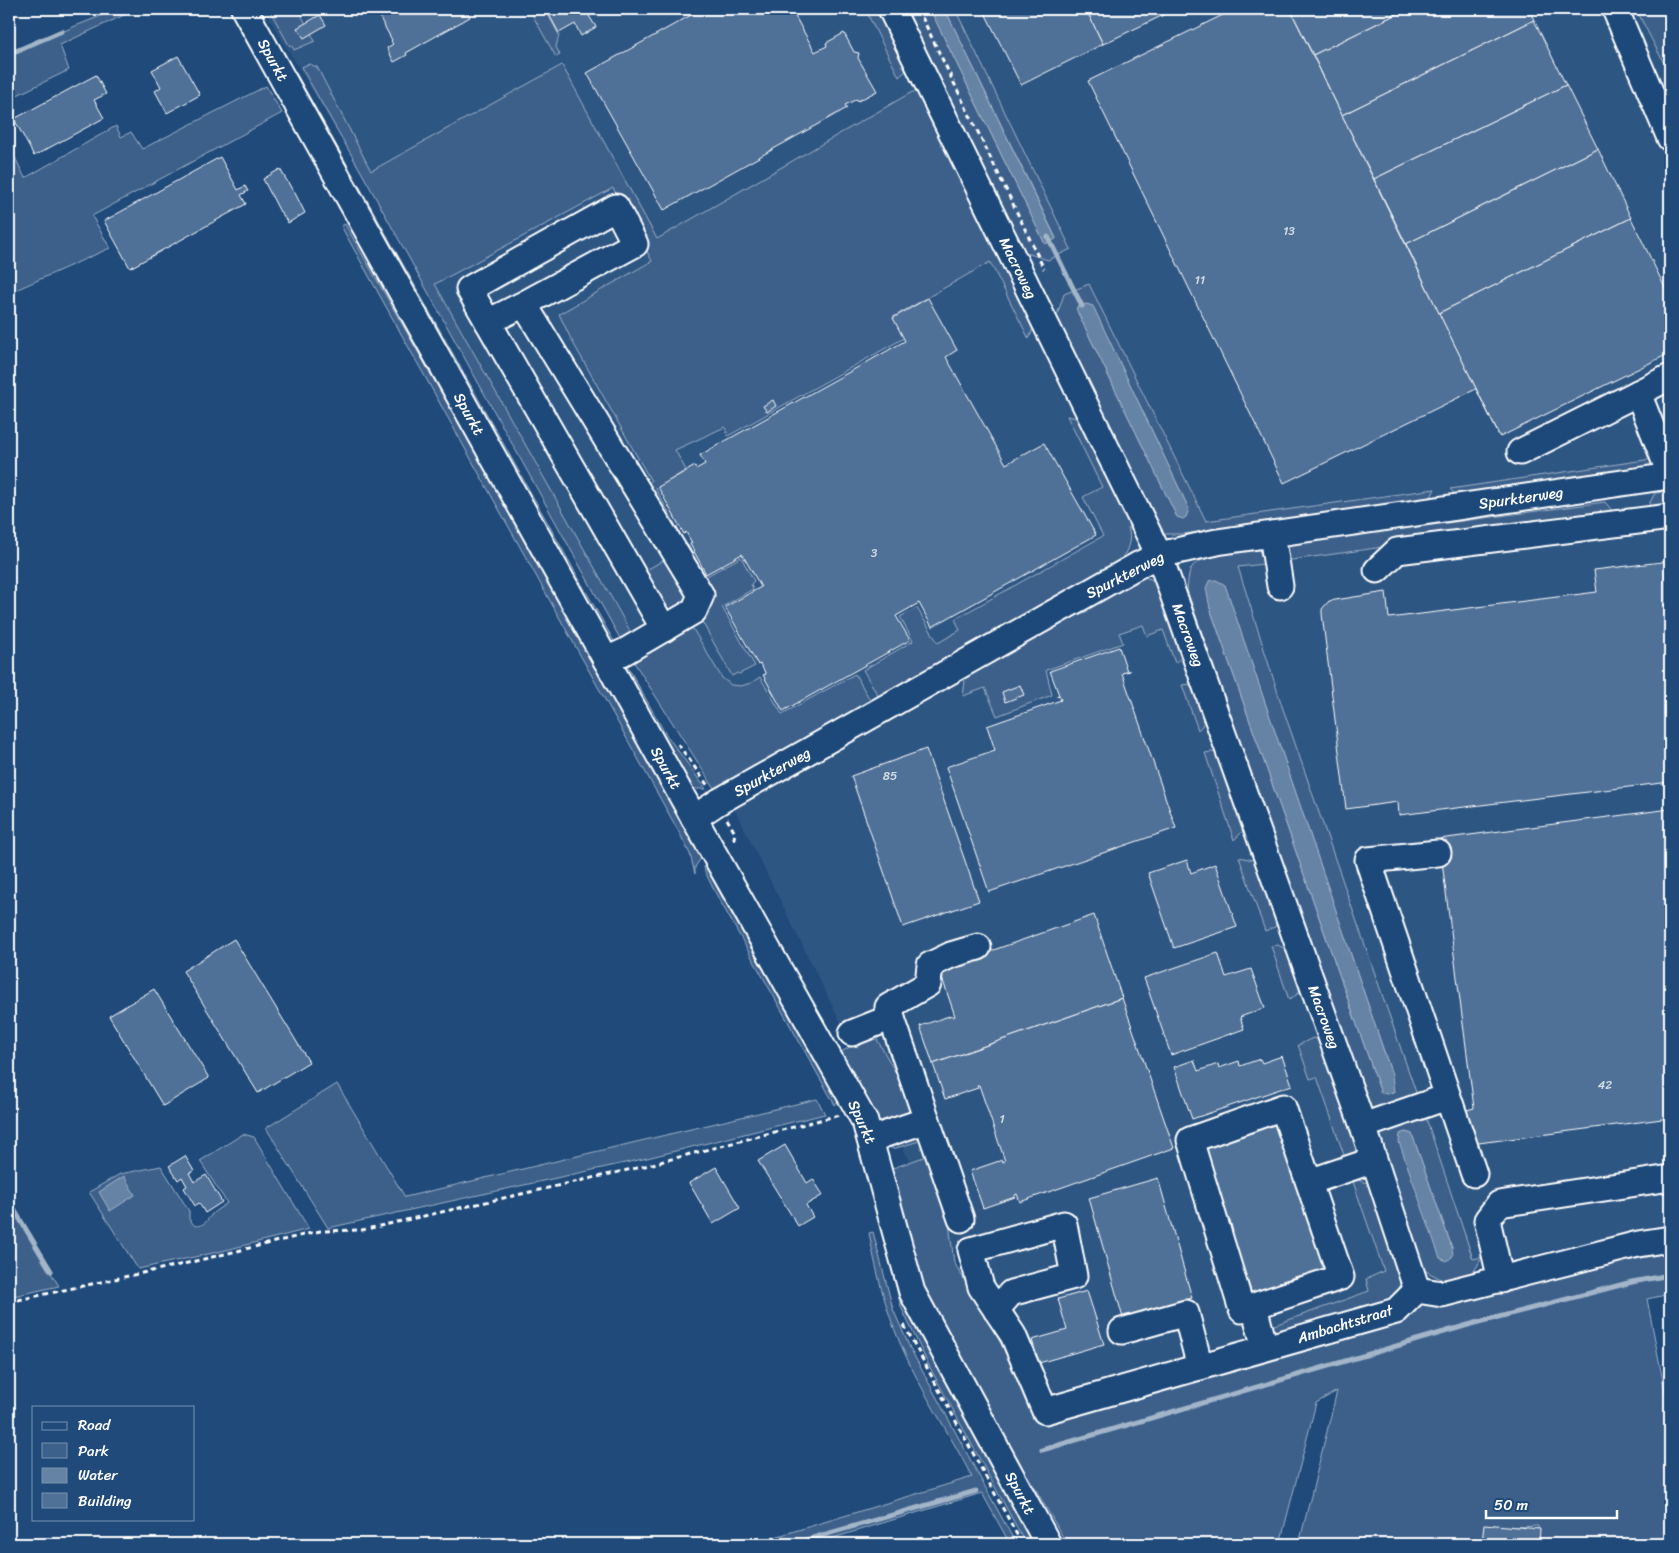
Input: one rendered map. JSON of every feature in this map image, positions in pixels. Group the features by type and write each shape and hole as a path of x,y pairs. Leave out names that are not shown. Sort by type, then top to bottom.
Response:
{"street":[{"name":"Spurkt","path":"244,9 865,1122 912,1292 1048,1544"},
{"name":"Macroweg","path":"891,9 1159,555 1363,1126 1417,1290"},
{"path":"1614,9 1670,138"},
{"path":"488,322 635,244 616,207 469,289 664,628"},
{"path":"524,304 701,595 694,611 624,652 606,660"},
{"path":"1520,452 1670,377"},
{"path":"1638,393 1663,429 1670,475"},
{"name":"Spurkterweg","path":"694,818 718,802 1159,555 1217,542 1670,475"},
{"path":"1376,570 1397,550 1670,518"},
{"path":"1272,534 1280,586"},
{"path":"1438,853 1368,860 1474,1174"},
{"path":"960,1219 888,1007 928,984 930,965 951,955 978,947"},
{"path":"852,1033 892,1017"},
{"path":"1363,1126 1447,1097"},
{"path":"1284,1107 1341,1277 1254,1306 1242,1310 1190,1140 1284,1107"},
{"path":"871,1139 927,1120"},
{"path":"1309,1182 1374,1160"},
{"path":"1501,1280 1487,1220 1499,1204 1670,1178"},
{"path":"1417,1290 1442,1294 1638,1244 1670,1239"},
{"name":"Ambachtstraat","path":"996,1310 1013,1335 1045,1412 1396,1311 1417,1290"},
{"path":"1254,1306 1265,1348"},
{"path":"1122,1331 1186,1313 1200,1367"}],"path":[{"path":"918,9 1047,275"},
{"path":"9,1302 320,1230 362,1230 641,1167 822,1121 856,1107"}],"shaded area":[{"path":"264,9 1670,9 1670,1224 1637,1230 1460,1272 1033,1409 722,784"}],"green space":[{"path":"118,9 137,9 60,45 69,70 9,99 9,56"},
{"path":"269,9 298,9 315,41 294,50 289,45"},
{"path":"529,9 545,9 559,35 556,47 560,55 556,57"},
{"path":"865,9 878,9 908,69 899,77"},
{"path":"903,9 930,9 1045,244 1056,238 945,9 955,9 1071,249 1048,260 1020,251"},
{"path":"1636,9 1670,9 1670,75"},
{"path":"309,64 317,67 371,171 562,65 657,239 912,92 920,92 1034,326 1029,339 990,262 893,317 904,338 728,436 725,427 675,450 686,470 656,489 681,535 678,537 643,486 651,481 571,339 559,314 652,261 613,188 435,284 633,636 622,642 301,67"},
{"path":"296,73 616,645 607,646 290,78"},
{"path":"266,86 282,113 92,216 110,248 9,293 9,145 25,178 116,126 121,137 131,132 142,149"},
{"path":"345,224 703,855 695,867 695,874 690,854 680,834 341,226"},
{"path":"1089,284 1206,521 1435,489 1429,501 1184,534 1163,534 1055,321 1064,294","holes":["1086,304 1093,307 1189,509 1177,517 1078,313"]},
{"path":"1067,416 1078,418 1130,525 1128,527 1130,537 1123,557 1120,561 880,699 863,670 913,641 900,617 917,608 938,643 960,630 955,619 1103,536 1083,497 1102,487"},
{"path":"1658,458 1656,469 1459,498 1450,489"},
{"path":"1670,491 1670,508 1655,510 1649,504 1655,493"},
{"path":"1605,502 1615,514 1285,561 1284,553 1289,544"},
{"path":"688,545 705,577 741,557 754,581 751,584 753,589 722,607 755,666 739,674 737,673 732,676 700,618 682,548"},
{"path":"1259,550 1264,564 1238,567 1282,706 1418,1098 1372,1112 1366,1103 1187,590 1188,578 1192,567 1204,559","holes":["1216,580 1225,586 1392,1075 1381,1093 1210,608"]},
{"path":"667,558 687,592 686,604 671,613 665,610 643,572"},
{"path":"1143,577 1151,579 1157,586 1160,586 1184,655 1175,663 1163,630 1147,636 1143,625 1119,633 1123,643 1046,670 1052,695 997,716 985,688 963,696 965,681 960,675 1077,608 1080,614 1088,611 1085,605"},
{"path":"690,624 722,678 731,685 741,686 751,683 760,677 782,714 855,674 872,703 725,785 714,788 630,656"},
{"path":"624,660 665,733 706,789 693,789 684,782 621,662"},
{"path":"1191,684 1196,687 1204,716 1202,726 1198,730 1182,685"},
{"path":"1205,753 1219,753 1247,827 1234,840"},
{"path":"1239,857 1258,861 1278,919 1275,927 1265,931"},
{"path":"707,863 839,1100 835,1105 715,892 705,872 704,866"},
{"path":"1278,945 1289,951 1300,987 1299,993 1289,1000 1271,946"},
{"path":"874,1034 911,1100 926,1139 893,1149 885,1145 837,1054"},
{"path":"1313,1038 1318,1039 1356,1147 1355,1153 1346,1161 1317,1077 1310,1079 1298,1045"},
{"path":"337,1084 405,1197 817,1099 825,1114 643,1159 328,1228 266,1128"},
{"path":"1424,1112 1473,1259 1482,1257 1475,1270 1466,1276 1453,1280 1443,1280 1424,1270 1378,1138 1380,1130","holes":["1405,1132 1412,1134 1452,1248"]},
{"path":"243,1134 254,1137 309,1229 222,1251 138,1269 89,1192 120,1174 161,1166 189,1211 189,1219 195,1226 201,1225 227,1203 200,1161"},
{"path":"929,1155 949,1224 954,1262 1046,1422 1422,1302 1443,1306 1462,1303 1606,1265 1670,1252 1670,1294 1647,1299 1670,1417 1670,1544 1537,1544 1538,1526 1485,1528 1482,1544 1299,1544 1337,1391 1316,1403 1280,1544 1067,1544 1028,1476 1020,1476 915,1275 890,1169"},
{"path":"1358,1180 1370,1184 1402,1276 1399,1277 1400,1285 1397,1294 1389,1302 1275,1336 1266,1328 1369,1291 1366,1279 1384,1271 1353,1182"},
{"path":"9,1204 59,1286 9,1297"},
{"path":"873,1232 893,1309 910,1348 1016,1544 1010,1544 982,1493 813,1544 752,1544 972,1477 916,1377 900,1343 885,1303 878,1275 869,1233"},
{"path":"885,1233 894,1276 903,1302 1036,1544 1026,1544 928,1364 901,1307 883,1234"}],"water":[{"path":"930,9 945,9 1056,239 1045,244"},
{"path":"1086,304 1093,306 1189,509 1186,517 1183,519 1177,517 1078,313 1076,308"},
{"path":"1216,580 1225,585 1392,1075 1394,1092 1381,1093 1210,608 1206,588 1209,581"},
{"path":"1405,1132 1412,1134 1452,1248 1453,1256 1447,1261 1440,1258 1399,1142 1400,1134"},
{"path":"124,1176 135,1195 110,1211 99,1192"}],"building":[{"path":"375,9 466,9 470,17 406,53 407,55 394,62 387,48 393,44 392,40"},
{"path":"546,9 602,9 589,16 596,27 581,36 575,24 559,33"},
{"path":"702,9 791,9 815,52 827,46 826,43 844,33 854,52 859,53 858,58 877,91 858,101 857,99 845,105 847,108 664,210 587,73"},
{"path":"983,9 1086,9 1103,44 1021,85"},
{"path":"1086,9 1176,9 1103,44"},
{"path":"1235,9 1290,9 1500,437 1476,389 1284,483 1088,81"},
{"path":"1290,9 1407,9 1313,55"},
{"path":"1407,9 1529,9 1534,20 1342,115 1313,55"},
{"path":"320,15 326,25 304,38 297,28"},
{"path":"1534,20 1566,85 1374,179 1342,115"},
{"path":"178,56 200,95 167,113 155,91 161,87 152,70"},
{"path":"96,75 106,94 94,100 104,118 34,156 14,119"},
{"path":"1566,85 1598,149 1406,244 1374,179"},
{"path":"1598,149 1631,218 1439,313 1406,244"},
{"path":"220,157 238,190 245,186 248,191 241,195 246,204 130,268 104,221"},
{"path":"280,169 305,213 288,223 280,212 263,179"},
{"path":"1631,218 1670,298 1670,353 1500,437 1439,313"},
{"path":"928,298 957,350 946,357 1006,464 1044,443 1096,535 932,627 919,603 896,616 910,640 783,711 763,675 766,674 760,664 758,665 725,607 761,587 742,554 706,574 690,544 692,543 686,532 684,534 658,487 695,466 696,469 705,464 700,455 905,341 893,318"},
{"path":"773,400 776,406 767,412 763,406"},
{"path":"1670,561 1670,782 1399,815 1398,802 1346,809 1322,614 1322,609 1329,601 1386,592 1389,618 1597,592 1594,570"},
{"path":"1119,647 1127,671 1130,671 1122,673 1176,828 989,892 946,767 995,750 987,726 1061,700 1050,671"},
{"path":"1020,685 1024,695 1005,702 1002,692"},
{"path":"926,749 979,901 903,927 851,776"},
{"path":"1670,809 1670,1118 1471,1144 1467,1110 1474,1108 1439,839"},
{"path":"1187,860 1191,873 1215,864 1237,927 1174,948 1148,873"},
{"path":"1094,915 1122,998 933,1064 920,1026 952,1015 953,1017 955,1016 939,969"},
{"path":"234,939 309,1062 258,1093 183,971"},
{"path":"1218,953 1226,977 1251,969 1265,1008 1240,1017 1244,1029 1171,1055 1144,978"},
{"path":"154,989 209,1078 163,1106 109,1016"},
{"path":"1122,998 1174,1148 1020,1202 1017,1194 1015,1197 983,1208 970,1171 1002,1160 1003,1162 1005,1161 979,1085 977,1086 978,1088 945,1099 933,1064"},
{"path":"1282,1056 1292,1085 1192,1119 1174,1067 1194,1060 1198,1071 1218,1064 1219,1068 1239,1061 1240,1066 1260,1059 1262,1063"},
{"path":"1277,1120 1329,1270 1302,1279 1301,1275 1279,1282 1280,1287 1253,1297 1231,1233 1233,1232 1230,1220 1228,1221 1202,1146"},
{"path":"785,1145 807,1183 813,1179 823,1195 806,1205 813,1217 798,1226 758,1161"},
{"path":"185,1156 194,1171 189,1173 194,1182 206,1175 222,1202 205,1213 199,1203 195,1206 184,1188 187,1186 182,1177 178,1180 169,1166"},
{"path":"716,1167 740,1208 713,1224 689,1183"},
{"path":"1158,1178 1192,1298 1123,1318 1089,1198"},
{"path":"1087,1291 1104,1344 1039,1363 1032,1340 1067,1330 1058,1299"},
{"path":"1484,1524 1540,1529 1539,1544 1482,1544"}],"waterway":[{"path":"9,54 62,31"},
{"path":"1048,237 1082,306"},
{"path":"9,1201 51,1271"},
{"path":"1042,1450 1468,1325 1632,1282 1670,1275"},
{"path":"792,1544 976,1491"}]}
